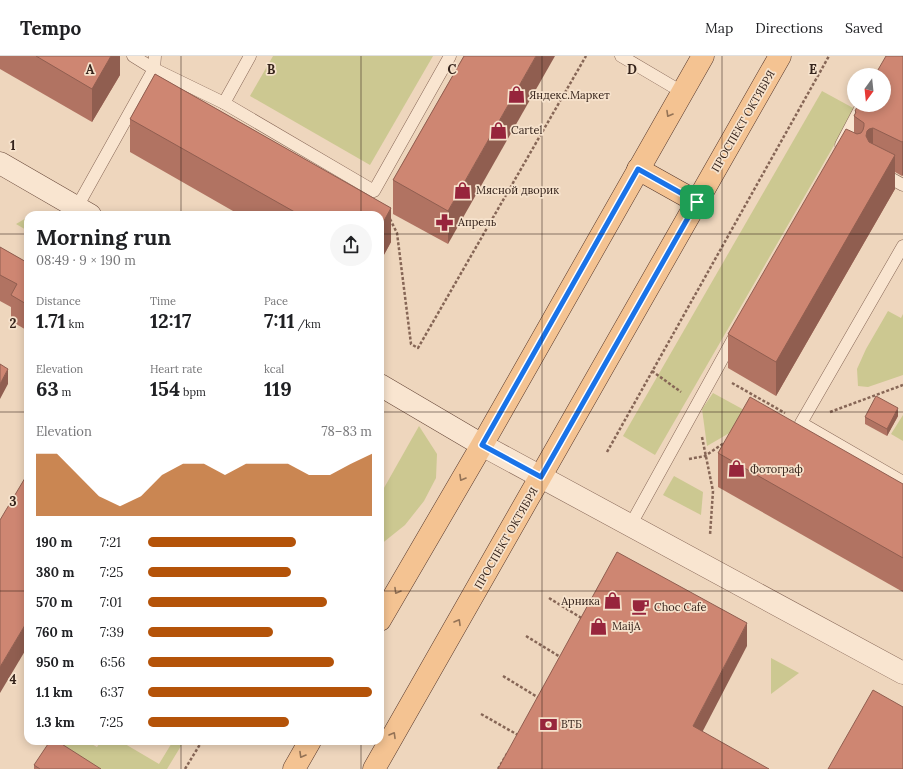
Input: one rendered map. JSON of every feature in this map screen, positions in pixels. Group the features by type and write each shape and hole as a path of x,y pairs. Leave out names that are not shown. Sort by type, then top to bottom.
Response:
{"main road":[{"path":"384,613 482,445 703,56"},
{"name":"ПРОСПЕКТ ОКТЯБРЯ","path":"374,769 780,56"},
{"path":"638,169 697,202"},
{"path":"294,769 308,745"}],"street":[{"path":"0,163 83,211"},
{"path":"384,387 482,445 903,673"}],"lane":[{"path":"133,56 154,69 224,103 374,190 450,56"},
{"path":"83,211 154,69 155,56"},
{"path":"224,103 250,56"},
{"path":"621,56 682,92"},
{"path":"839,153 859,112"},
{"path":"873,169 903,185"},
{"path":"903,246 801,422 903,482"},
{"path":"630,526 741,324"}],"path":[{"path":"374,190 397,233 411,344 418,348 586,56"},
{"path":"607,452 829,56"},
{"path":"714,373 801,422 903,385"},
{"path":"664,465 705,456 731,439"},
{"path":"549,598 585,620"},
{"path":"526,636 562,659 566,652"},
{"path":"503,676 539,698 536,704"},
{"path":"481,714 518,735 521,729"},
{"path":"185,769 200,745"},
{"path":"498,769 510,749"}],"shaded area":[{"path":"273,56 433,56 370,165 250,96"},
{"path":"822,91 847,105 847,112 853,112 655,455 623,436"},
{"path":"24,219 24,229 16,224"},
{"path":"888,311 901,318 903,314 903,375 868,387 858,386 857,369 866,349"},
{"path":"713,393 757,417 707,446 702,409"},
{"path":"903,415 903,441 891,434"},
{"path":"419,426 437,454 436,478 424,501 405,525 384,542 384,488"},
{"path":"674,476 703,492 701,515 663,495"},
{"path":"771,658 799,673 771,694"},
{"path":"56,745 93,745 97,747 98,745 127,745 159,764 171,745 182,745 167,769 96,769"}],"building":[{"path":"36,56 111,56 92,89"},
{"path":"464,56 536,56 448,211 393,180"},
{"path":"886,56 903,56 903,141 902,142 873,128 867,131 866,136 869,142 895,155 776,362 728,334 846,129 857,134 861,133 863,130 864,123 854,116 856,112 891,112 891,68 879,68"},
{"path":"155,74 391,208 384,221 384,211 293,211 130,119"},
{"path":"0,247 24,261 24,303 11,295 17,284 0,275"},
{"path":"0,364 8,369 0,384"},
{"path":"876,396 898,408 887,429 865,417"},
{"path":"750,397 903,484 903,558 718,453"},
{"path":"24,480 24,627 0,667 0,520"},
{"path":"617,552 747,623 693,726 769,769 498,769"},
{"path":"873,690 903,707 903,769 828,769"},
{"path":"47,745 63,745 101,769 40,769 34,765"}],"place":[{"name":"Яндекс.Маркет","path":"516,95"},
{"name":"Cartel","path":"498,130"},
{"name":"Мясной дворик","path":"463,190"},
{"name":"Апрель","path":"445,222"},
{"name":"Фотограф","path":"737,469"},
{"name":"Арника","path":"613,601"},
{"name":"Choc Cafe","path":"641,607"},
{"name":"MaijA","path":"599,626"},
{"name":"ВТБ","path":"548,724"}],"route":[{"path":"638,169 697,202 541,477 482,445 638,169"}]}
